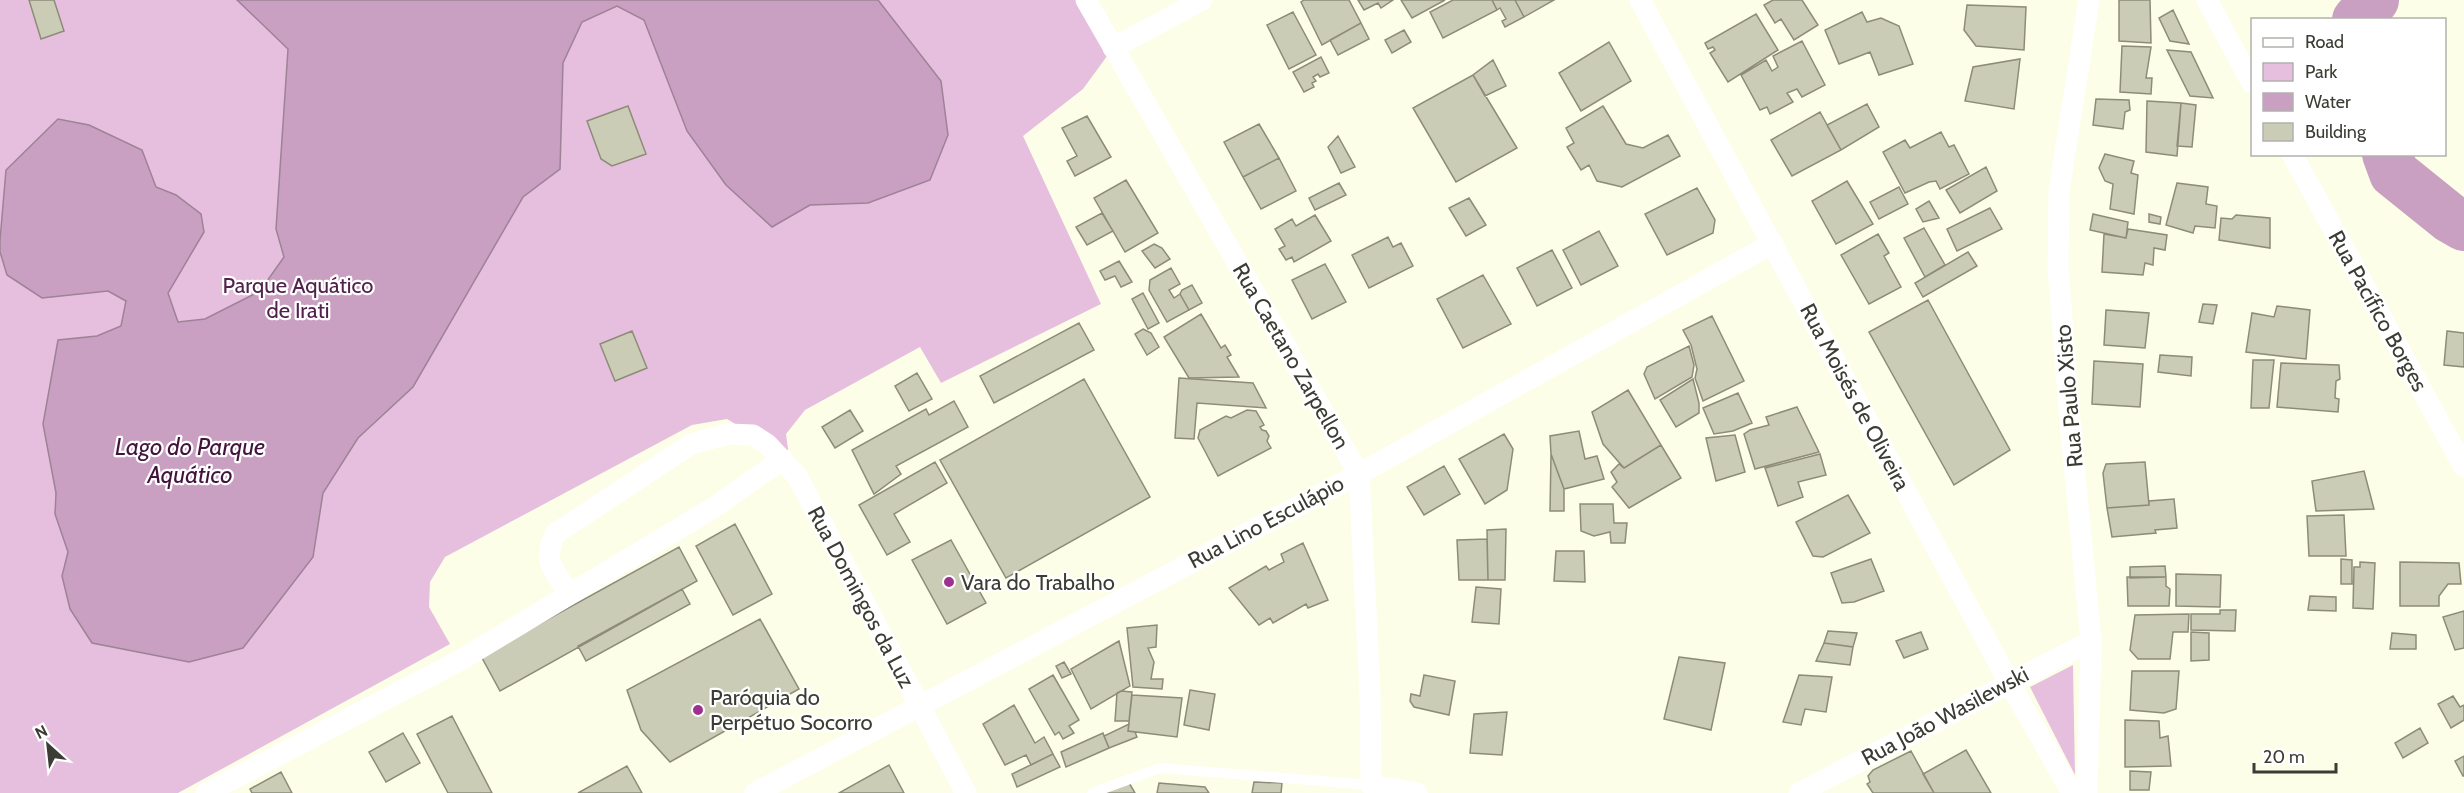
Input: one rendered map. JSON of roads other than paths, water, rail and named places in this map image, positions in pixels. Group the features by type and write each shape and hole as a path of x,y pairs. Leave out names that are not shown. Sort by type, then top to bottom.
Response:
{"street":[{"name":"Rua Caetano Zarpellon","path":"1086,0 1359,474 1370,691 1371,785"},
{"path":"1113,48 1202,0"},
{"name":"Rua Moisés de Oliveira","path":"1640,0 2009,682 2072,793"},
{"name":"Rua Paulo Xisto","path":"2087,793 2091,640 2058,267 2059,191 2089,0"},
{"path":"2207,0 2251,79"},
{"name":"Rua Pacífico Borges","path":"2293,156 2464,467"},
{"name":"Rua Lino Esculápio","path":"755,793 917,705 1359,474 1773,243"},
{"name":"Rua Domingos da Luz","path":"570,594 549,564 548,548 555,534 691,444 728,434 753,435 767,444 797,476 917,705 966,793"},
{"path":"206,793 459,661 713,508 783,459"},
{"name":"Rua João Wasilewski","path":"1799,793 2091,640"},
{"path":"1371,785 1417,793"}],"lane":[{"path":"1092,793 1160,768 1371,785"}],"water":[{"name":"Lago do Parque Aquático","path":"237,0 878,0 941,81 948,135 930,180 868,203 810,205 772,227 726,185 687,131 644,20 617,6 582,22 563,63 560,169 523,197 413,387 358,438 323,493 313,557 243,648 189,662 92,643 70,609 62,576 68,552 55,514 56,493 43,424 58,340 97,336 121,326 126,301 108,291 42,298 7,275 0,252 0,240 6,170 58,119 89,125 142,150 156,187 176,195 201,214 204,232 168,293 178,322 205,319 260,291 284,257 276,229 288,49"}],"waterway":[{"path":"2359,18 2374,0"},
{"path":"2388,156 2394,173 2450,218 2464,226"}],"place":[{"name":"Vara do Trabalho","path":"949,582"},
{"name":"Paróquia do Perpétuo Socorro","path":"698,710"}],"park label":[{"name":"Parque Aquático de Irati","path":"298,298"}]}
